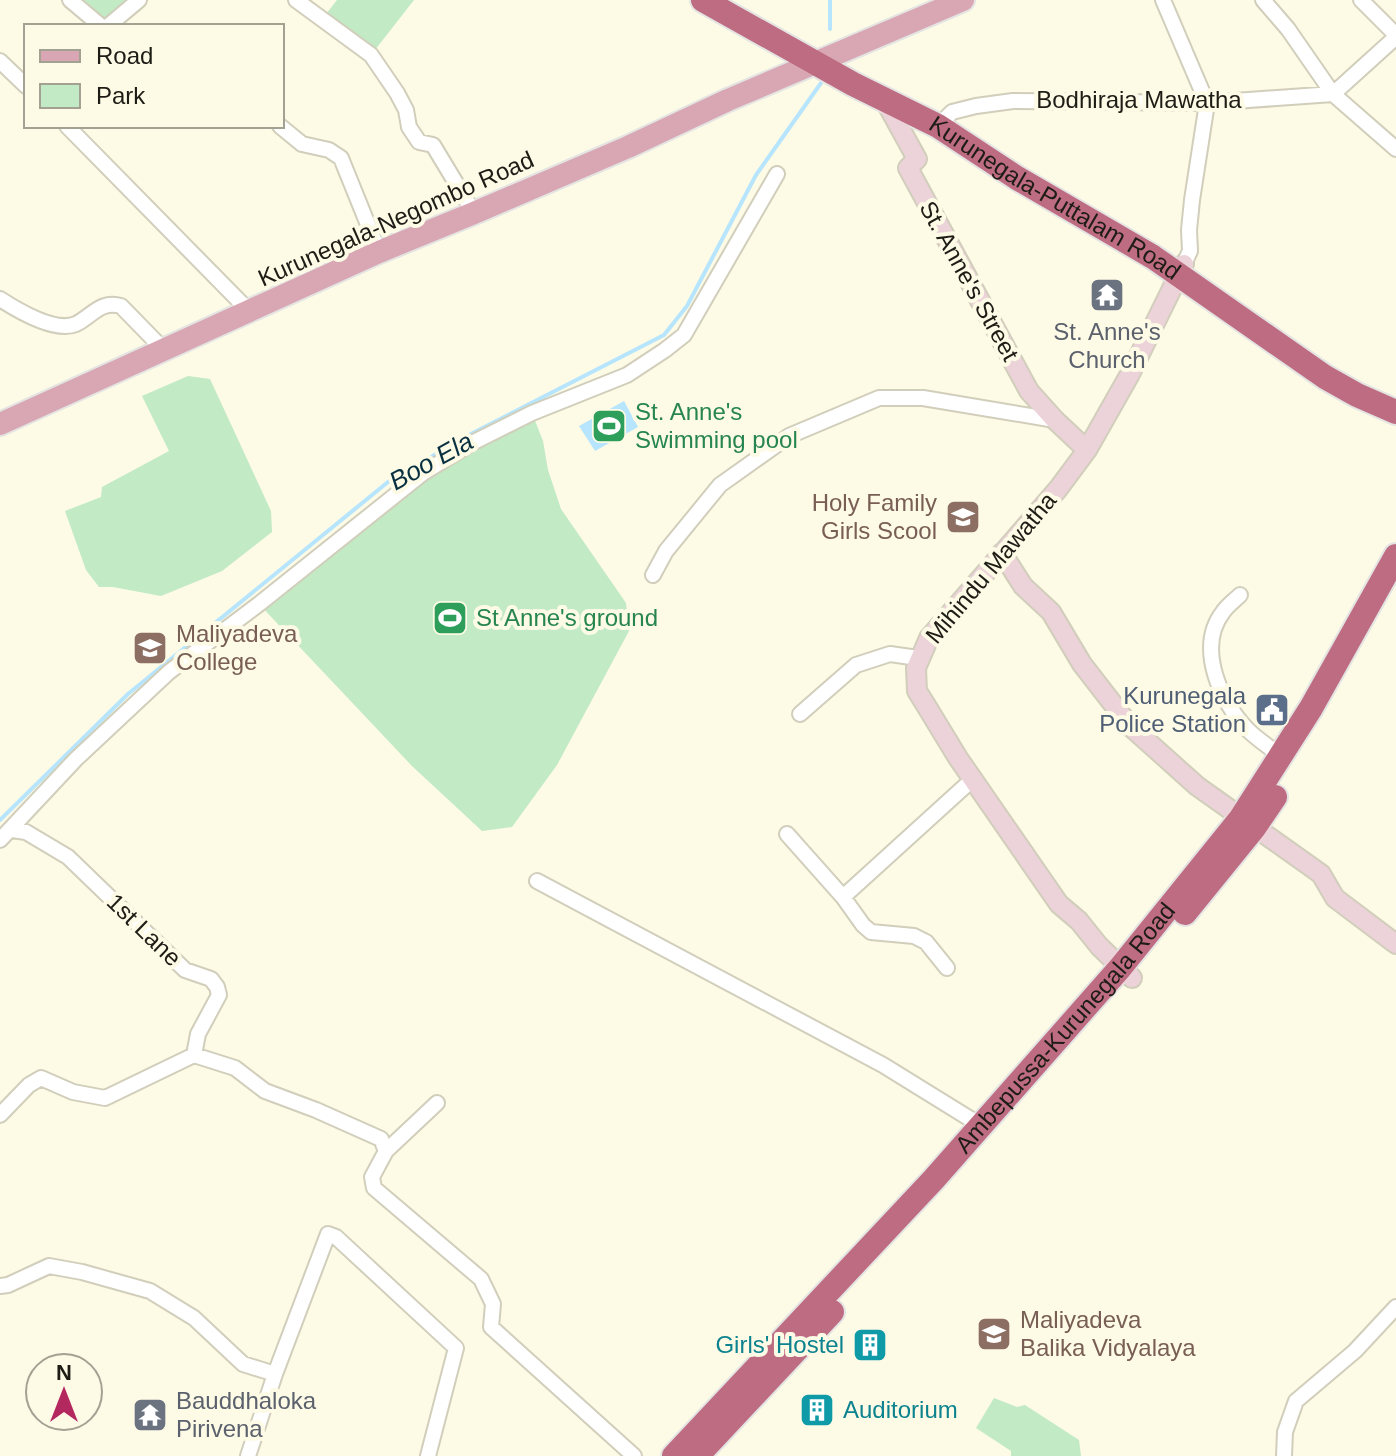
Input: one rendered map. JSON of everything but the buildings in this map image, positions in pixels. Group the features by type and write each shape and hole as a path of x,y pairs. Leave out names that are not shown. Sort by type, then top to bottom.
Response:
{"highway":[{"name":"Kurunegala-Puttalam Road","path":"703,0 822,60 892,91 1140,234 1181,269 1325,377 1396,412"},
{"name":"Kurunegala-Puttalam Road","path":"724,0 884,99 942,121"},
{"name":"Kurunegala-Puttalam Road","path":"1181,269 1333,367 1396,398"},
{"name":"Ambepussa-Kurunegala Road","path":"1248,823 1396,556"},
{"name":"Ambepussa-Kurunegala Road","path":"697,1456 899,1240 1126,973 1248,823 1310,740 1396,587"},
{"name":"Ambepussa-Kurunegala Road","path":"674,1456 915,1200 980,1125 1126,973"}],"main road":[{"name":"Kurunegala-Negombo Road","path":"0,424 379,252 963,0"}],"street":[{"path":"70,0 99,24"},
{"path":"110,24 139,0"},
{"path":"296,0 371,55 406,110 409,127 419,142 433,145 474,213"},
{"path":"1163,0 1207,103 1192,200 1190,251 1181,269"},
{"path":"1263,0 1288,29 1333,94 1396,149"},
{"path":"1333,94 1396,36 1361,0"},
{"path":"0,61 24,84"},
{"name":"Bodhiraja Mawatha","path":"942,121 976,106 1013,101 1207,103 1333,94"},
{"name":"St. Anne's Street","path":"884,99 917,159 908,168 1029,391 1087,450"},
{"path":"69,128 250,312"},
{"path":"282,128 302,144 329,150 341,158 379,252"},
{"path":"6,835 76,759 169,672 423,473 472,443 532,413 627,375 684,335 777,174"},
{"name":"Mihindu Mawatha","path":"1126,973 1079,921 1059,904 958,758 917,691 916,668 929,638 1058,489 1087,450 1130,374 1181,269"},
{"path":"0,299 25,315 59,325 74,325 111,303 121,306 162,348"},
{"path":"653,575 666,551 720,485 789,436 879,398 923,398 1055,420"},
{"path":"1002,553 1023,586 1051,612 1082,664 1130,726 1170,764 1321,874 1335,898 1396,944"},
{"path":"1240,595 1222,613 1212,632 1209,655 1220,690 1246,729 1282,757"},
{"path":"800,714 856,665 890,654 918,658"},
{"path":"843,897 974,778"},
{"name":"1st Lane","path":"6,835 26,832 68,857 185,970 211,979 219,995 198,1034 194,1055"},
{"path":"787,834 871,932 914,936 926,942 947,968"},
{"path":"537,881 883,1065 980,1125"},
{"path":"0,1115 29,1085 41,1078 73,1092 105,1098 194,1055 235,1068 265,1091 381,1139 386,1151"},
{"path":"437,1103 386,1151 372,1177 374,1188 481,1279 493,1304 491,1327 634,1456"},
{"path":"248,1456 328,1234 336,1237 456,1348 428,1456"},
{"path":"0,1286 49,1266 150,1291 194,1318 243,1364 275,1374"},
{"path":"1284,1456 1285,1432 1296,1401 1355,1351 1396,1307"}],"green space":[{"path":"70,0 136,0 110,24 105,24"},
{"path":"337,0 414,0 371,55 323,18"},
{"path":"188,376 210,379 271,511 272,532 222,571 161,596 99,587 86,570 65,511 101,497 102,487 169,451 142,396"},
{"name":"St Anne's ground","path":"532,413 543,441 548,470 561,509 626,603 629,631 557,765 512,827 482,831 412,766 259,604 379,506"},
{"path":"994,1398 1017,1407 1025,1405 1079,1440 1081,1456 1011,1456 1011,1451 976,1428"}],"water":[{"name":"St. Anne's Swimming pool","path":"624,401 638,427 595,451 579,426"}],"waterway":[{"name":"Boo Ela","path":"830,0 830,29"},
{"name":"Boo Ela","path":"0,820 128,694 388,482 469,435 664,335 687,306 756,175 821,83"}],"place":[{"name":"St. Anne's Church","path":"1107,295"},
{"name":"St. Anne's Swimming pool","path":"609,426"},
{"name":"Holy Family Girls Scool","path":"963,517"},
{"name":"St Anne's ground","path":"450,618"},
{"name":"Maliyadeva College","path":"150,648"},
{"name":"Kurunegala Police Station","path":"1272,710"},
{"name":"Maliyadeva Balika Vidyalaya","path":"994,1334"},
{"name":"Girls' Hostel","path":"870,1345"},
{"name":"Auditorium","path":"817,1410"},
{"name":"Bauddhaloka Pirivena","path":"150,1415"}]}
